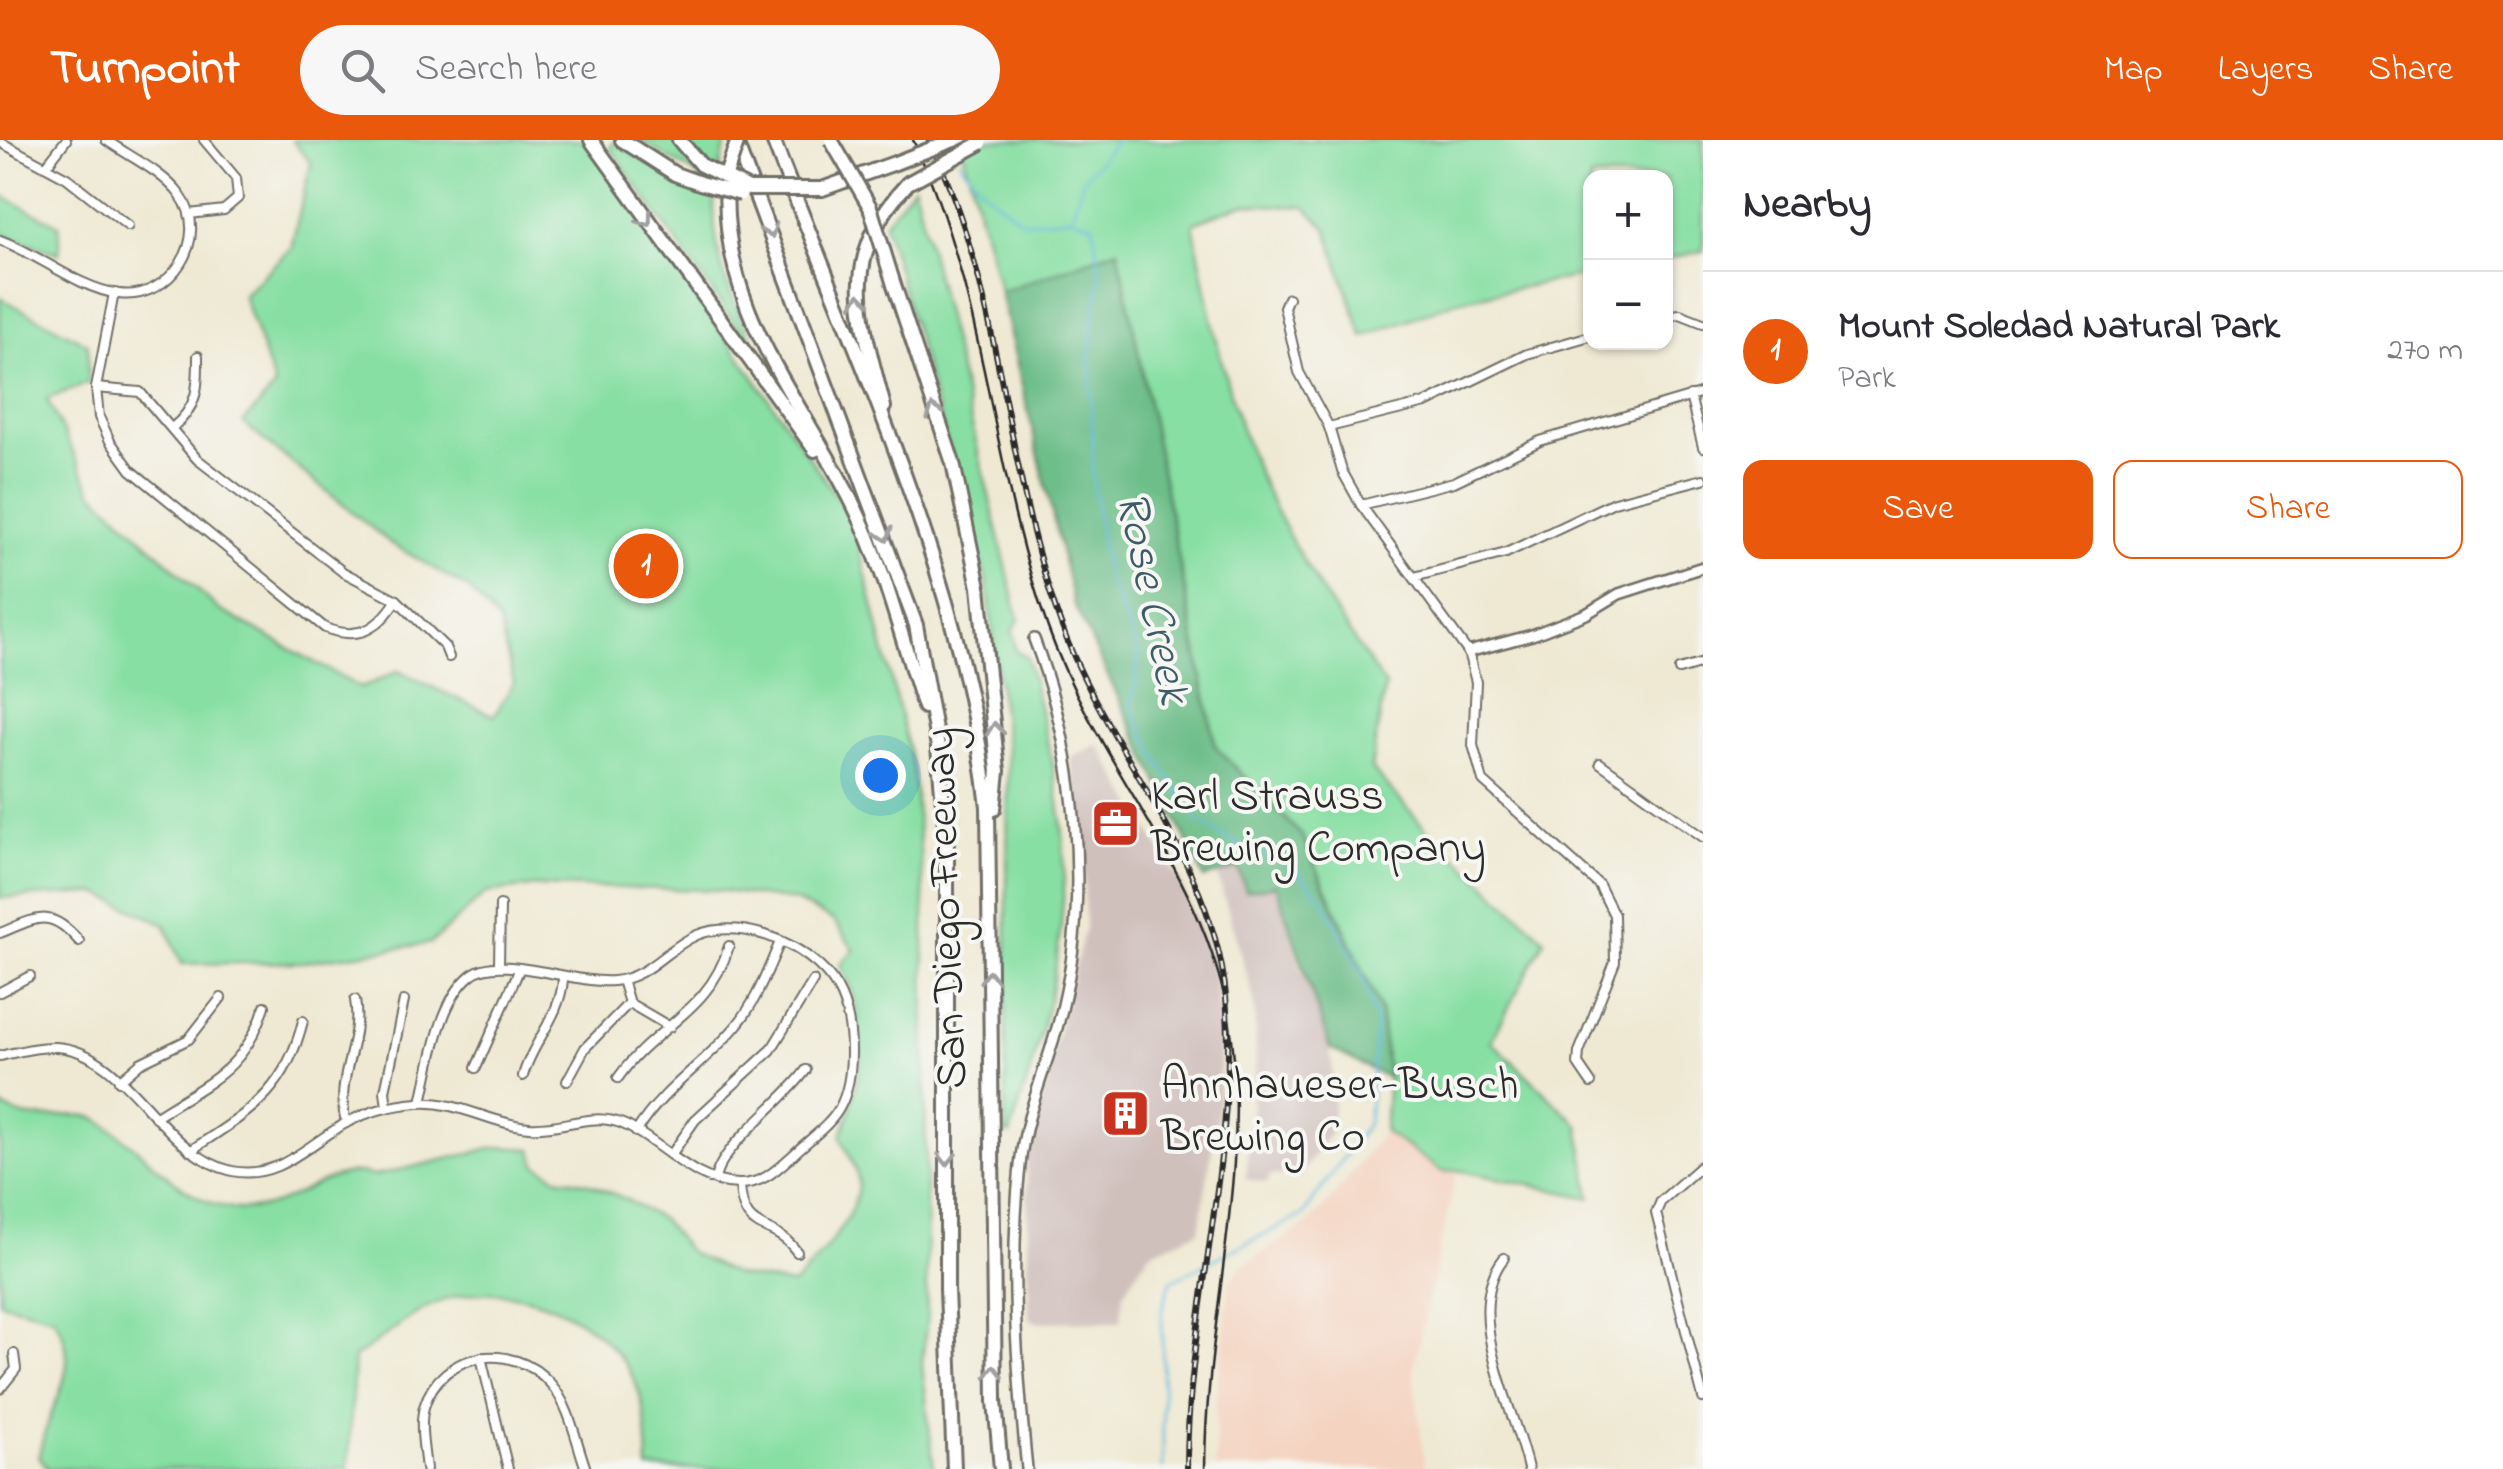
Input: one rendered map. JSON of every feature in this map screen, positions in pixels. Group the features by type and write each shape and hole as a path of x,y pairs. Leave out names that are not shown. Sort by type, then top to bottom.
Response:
{"highway":[{"path":"590,140 854,506"},
{"path":"622,140 676,174 752,196 790,196 822,189 954,140"},
{"path":"679,140 701,165 749,189 822,189"},
{"path":"736,140 727,172 726,242 740,294 772,363 854,506 938,747"},
{"name":"San Diego Freeway","path":"736,140 916,626 938,747 947,847 947,1289 954,1469"},
{"name":"San Diego Freeway","path":"773,140 898,463 960,640 976,710 988,807 995,1401 1000,1469"},
{"path":"831,140 870,208 952,463 980,587 998,771 988,861"},
{"path":"898,463 859,304 858,284 872,229 908,183 984,142"}],"street":[{"path":"46,166 66,140"},
{"path":"0,240 114,293 154,289 173,274 189,246 189,214 168,181 106,140"},
{"path":"189,214 224,210 238,198 236,178 204,140"},
{"path":"0,142 46,166 128,226"},
{"path":"114,293 96,388 99,416 131,470 325,628 354,635 375,628 396,600"},
{"path":"1288,298 1284,307 1298,372 1329,428 1342,471 1361,504 1468,652 1476,682 1473,745 1483,780 1599,885 1614,915 1615,962 1579,1052 1578,1064 1591,1083"},
{"path":"1673,315 1703,322"},
{"path":"1329,428 1426,403 1527,354 1583,338"},
{"path":"172,428 194,406 198,356"},
{"path":"96,388 140,392 197,459 328,560 396,600 445,647 449,657"},
{"path":"1361,504 1454,482 1540,441 1703,393"},
{"path":"1690,396 1703,447"},
{"path":"1414,577 1506,553 1614,502 1703,479"},
{"path":"1468,652 1532,635 1586,614 1619,594 1703,567"},
{"path":"1027,1469 1017,1290 1020,1163 1032,1105 1064,1002 1078,904 1073,804 1034,639"},
{"path":"1679,670 1703,663"},
{"path":"1600,763 1703,837"},
{"path":"499,964 500,906"},
{"path":"0,933 40,917 64,924 80,941"},
{"path":"0,1056 58,1047 94,1059 190,1151 225,1169 265,1172 346,1123 386,1108 422,1102 459,1107 526,1127 605,1119 636,1132 715,1180 740,1184 772,1174 842,1103 848,1077 848,1015 840,992 808,952 736,929 709,931 690,939 648,971 622,980 563,979 499,964 486,965 468,976 454,998 422,1102"},
{"path":"636,1132 673,1084 735,1027 754,1002 780,942"},
{"path":"618,1078 634,1055 707,993 721,974 729,946"},
{"path":"476,1068 520,968"},
{"path":"0,992 30,976"},
{"path":"523,1076 530,1049 558,1006 563,979"},
{"path":"622,980 629,1003 670,1027"},
{"path":"671,1155 695,1120 771,1050 813,980"},
{"path":"119,1080 140,1062 189,1039 221,998"},
{"path":"346,1123 340,1086 356,1031 355,1000"},
{"path":"386,1108 385,1092 404,1001"},
{"path":"567,1081 585,1048 629,1003"},
{"path":"155,1117 236,1064 256,1036 265,1006"},
{"path":"190,1151 271,1094 298,1044 304,1021"},
{"path":"715,1180 727,1151 786,1098 806,1070"},
{"path":"1703,1164 1661,1201 1656,1213 1703,1398"},
{"path":"740,1184 741,1207 748,1218 789,1240 797,1252"},
{"path":"1504,1258 1490,1286 1489,1321 1502,1396 1520,1430 1528,1469"},
{"path":"0,1390 16,1369 14,1354"},
{"path":"426,1469 422,1423 428,1397 449,1370 481,1356 517,1360 548,1380 560,1395 586,1469"},
{"path":"481,1356 508,1469"}],"shaded area":[{"path":"1098,744 1180,882 1202,935 1214,972 1221,1035 1218,1112 1199,1231 1150,1252 1123,1293 1121,1321 1035,1322 1029,1318 1027,1154 1085,928 1084,853 1071,758"},
{"path":"1239,867 1276,885 1300,968 1318,1002 1330,1048 1334,1092 1331,1131 1300,1176 1270,1175 1267,1183 1245,1179 1256,1061 1254,999 1217,874"},
{"path":"1384,1131 1443,1172 1457,1170 1413,1368 1425,1469 1216,1469 1216,1405 1230,1281 1242,1266 1307,1224 1330,1201"}],"green space":[{"path":"292,140 590,140 852,519 913,769 924,897 927,1318 922,1364 934,1469 648,1469 640,1395 614,1350 569,1314 542,1302 485,1293 457,1296 430,1306 354,1357 348,1469 48,1469 39,1456 62,1384 67,1352 53,1316 0,1302 0,1106 29,1117 82,1115 97,1119 180,1186 217,1205 238,1209 276,1203 341,1175 374,1176 498,1147 532,1149 536,1164 557,1177 588,1183 662,1220 689,1252 736,1275 793,1285 835,1237 857,1193 857,1175 841,1136 858,1072 859,1028 850,985 841,965 854,950 834,921 794,901 716,890 537,886 486,893 431,943 303,962 182,964 165,924 97,893 0,898 0,298 88,344 88,383 47,399 92,491 218,609 361,688 398,671 494,716 514,683 499,623 470,590 389,542 243,423 275,387 243,295 291,248 311,163"},
{"path":"638,140 673,140 693,148 688,140 726,140 714,199 719,255 732,298 775,380 610,148 614,141 696,193 699,176"},
{"path":"960,140 1703,140 1703,251 1673,257 1673,170 1583,170 1583,275 1459,300 1363,337 1326,228 1305,207 1244,204 1193,223 1227,383 1259,475 1301,557 1385,686 1371,768 1429,832 1545,939 1491,1041 1579,1125 1591,1198 1457,1170 1443,1172 1384,1131 1388,1078 1380,1009 1302,836 1216,747 1118,250 1000,292"},
{"path":"914,185 1019,620 1013,631 1016,652 1027,657 1048,746 1063,836 1062,913 1052,988 1010,1134 1005,1134 1008,765 987,584 884,223"},
{"path":"0,195 59,225 59,254 0,233"},
{"path":"1118,249 1215,746 1302,836 1380,1009 1388,1078 1330,1048 1276,885 1246,891 1238,868 1204,878 1073,602 1000,292"}],"waterway":[{"path":"1072,215 1083,179 1117,140"},
{"name":"Rose Creek","path":"958,159 980,187 1023,222 1072,217 1093,224 1100,275 1090,351 1093,480 1105,569 1139,653 1131,707 1161,765 1199,822 1233,842 1293,866 1325,902 1363,975 1376,1025 1368,1123 1303,1215 1171,1281 1162,1309 1163,1469"}],"tram line":[{"path":"913,140 957,259 1013,506 1048,628 1096,731 1179,877 1220,981 1232,1039 1235,1146 1205,1469"}],"railway":[{"path":"929,140 956,203 976,269 1019,471 1054,604 1099,708 1188,867 1219,952 1226,996 1225,1112 1195,1350 1187,1469"}],"place":[{"name":"Mount Soledad Natural Park","path":"646,566"},
{"name":"Karl Strauss Brewing Company","path":"1116,824"},
{"name":"Annhaueser-Busch Brewing Co","path":"1126,1113"}]}
